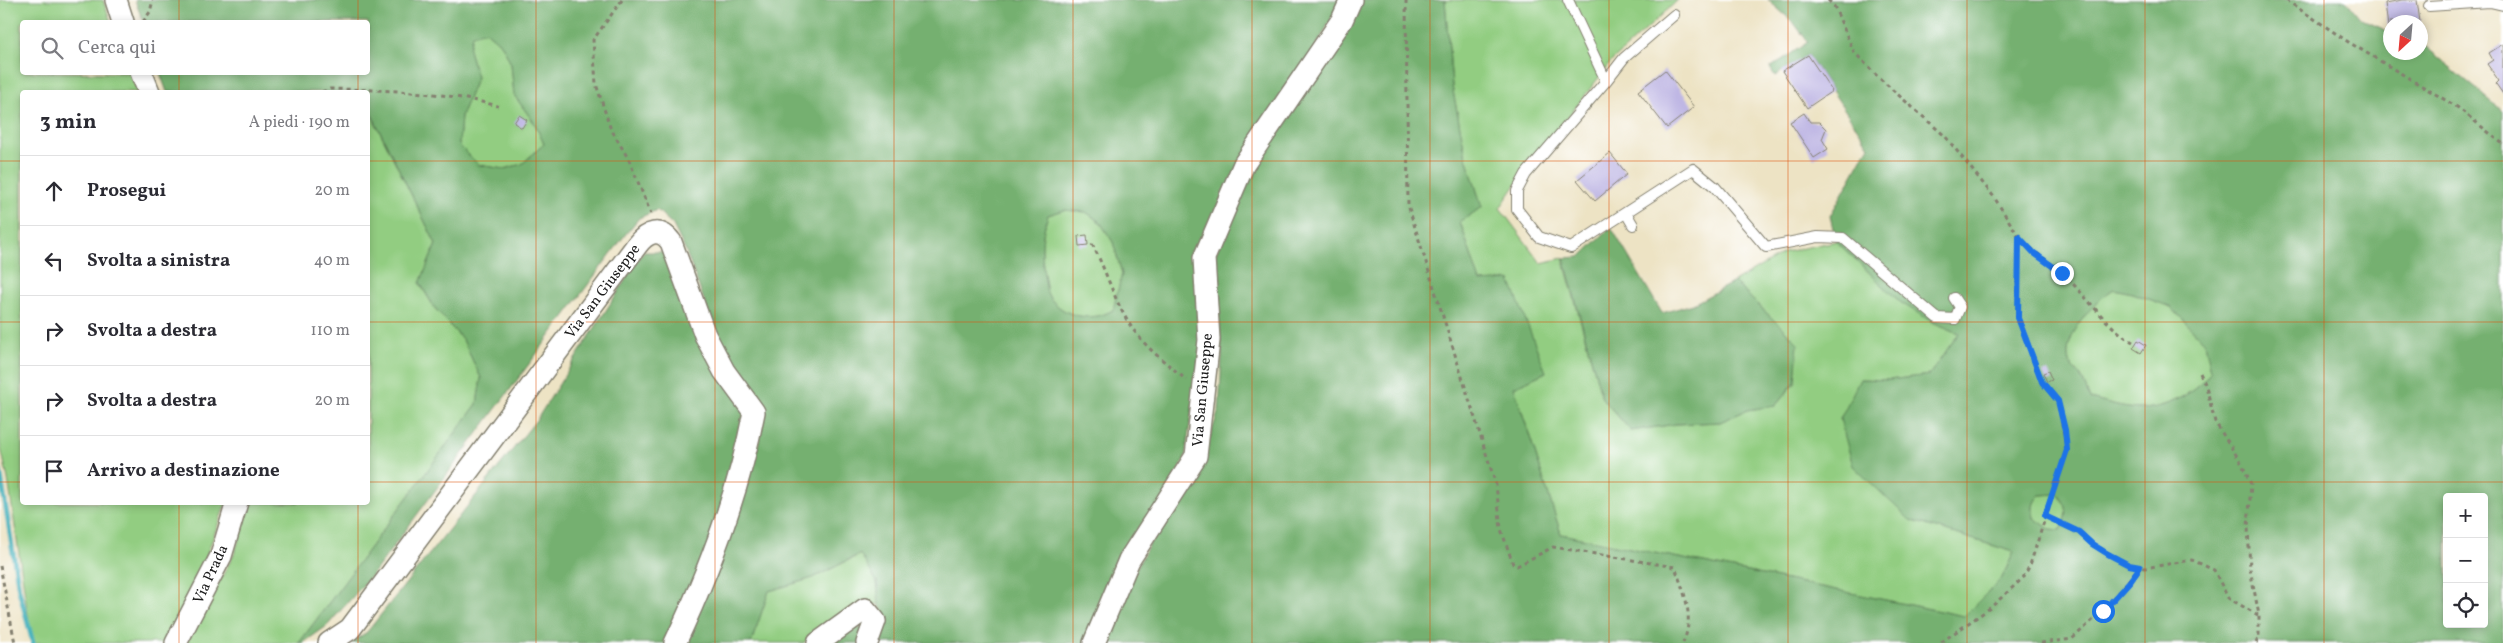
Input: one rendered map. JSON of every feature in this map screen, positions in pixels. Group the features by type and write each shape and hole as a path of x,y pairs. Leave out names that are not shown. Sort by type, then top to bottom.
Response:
{"street":[{"path":"116,0 122,20"},
{"name":"Via San Giuseppe","path":"1094,643 1130,560 1196,456 1209,340 1204,258 1244,164 1342,20 1351,0"},
{"path":"142,75 148,90"},
{"name":"Via San Giuseppe","path":"329,643 350,629 640,240 644,235 656,232 666,235 671,242 705,335 724,371 754,412 745,463 701,588 675,643"},
{"name":"Via Prada","path":"176,643 222,556 236,505"},
{"path":"818,643 865,609 875,621 867,643"}],"lane":[{"path":"1568,0 1606,81"},
{"path":"2429,6 2490,2 2503,4"},
{"path":"1674,15 1624,58 1526,174 1517,190 1517,209 1539,237 1570,248 1626,214 1693,169 1715,187 1766,247 1818,237 1843,238 1937,318 1955,319 1960,307 1954,298"},
{"path":"1626,214 1633,225"}],"path":[{"path":"144,20 150,12 153,0"},
{"path":"622,0 593,40 596,84 610,127 629,160 646,199"},
{"path":"1406,0 1408,204 1496,485 1501,529 1513,564 1517,566 1553,547 1675,567 1688,606 1689,629 1683,643"},
{"path":"1828,0 1834,6 1854,52 1878,77 1945,136 1994,197 2027,247 2068,279 2112,326 2133,342"},
{"path":"2286,0 2350,43 2457,107 2503,144"},
{"path":"327,90 419,91 468,98 498,106"},
{"path":"1940,643 1990,608 2022,578 2030,565 2067,450 2065,430 2058,401 2042,382 2018,318 2019,237"},
{"path":"1092,244 1110,288 1140,339 1188,382 1203,391"},
{"path":"2200,373 2206,386 2215,422 2242,464 2251,484 2248,527 2250,569 2259,616 2259,637 2256,643"},
{"path":"2045,516 2079,532 2092,544 2129,565 2140,567 2192,560 2214,570 2228,598 2259,616"},
{"path":"0,566 15,643"},
{"path":"2042,643 2072,639 2103,611 2140,567"}],"green space":[{"path":"0,0 103,0 110,20 20,20 20,75 131,75 137,90 20,90 20,505 225,505 194,589 167,643 32,643 8,479 0,444"},
{"path":"135,0 1342,0 1198,257 1201,345 1185,459 1087,643 873,643 888,620 879,605 877,582 860,554 813,578 769,591 751,643 681,643 719,558 742,499 759,440 765,410 723,351 686,252 673,225 657,210 639,218 625,235 373,574 327,626 303,643 299,643 477,404 481,378 463,340 434,307 420,283 436,244 372,115 370,116 370,90 166,90 161,75 370,75 370,20 142,20","holes":["486,31 502,45 511,64 514,95 535,124 544,144 522,164 504,169 479,165 459,145 461,116 477,77 469,50 472,35","1064,210 1086,212 1100,222 1113,242 1122,274 1113,310 1104,314 1086,317 1069,313 1047,294 1042,255 1042,240 1048,215"]},
{"path":"1357,0 1445,0 1452,86 1466,157 1482,207 1460,222 1480,282 1510,280 1546,372 1514,387 1561,534 1964,616 2002,578 2014,552 1910,520 1853,466 1840,419 1860,379 1889,380 1929,375 1959,333 1932,322 1900,302 1836,241 1830,216 1869,146 1808,55 1775,76 1770,68 1808,42 1794,23 1768,0 2346,0 2361,19 2383,29 2383,60 2428,60 2428,49 2503,111 2503,643 1101,643 1112,615 1148,546 1202,460 1219,410 1222,356 1213,260 1254,166","holes":["2114,289 2132,293 2171,307 2205,343 2211,371 2198,386 2171,403 2141,409 2115,406 2090,399 2082,380 2069,362 2070,342 2081,321 2089,311 2106,294","2058,494 2067,511 2061,530 2050,529 2034,518 2033,511 2035,500 2040,495"]},
{"path":"1445,0 1678,0 1611,62 1524,173 1500,208 1541,263 1563,258 1602,398 1631,431 1676,424 1720,422 1747,410 1775,406 1795,383 1798,343 1734,282 1785,252 1836,241 1908,305 1940,325 1959,333 1929,375 1889,380 1860,379 1910,520 2014,552 2002,578 1964,616 1561,534 1514,387 1546,372 1480,282 1460,221 1482,207 1466,157 1452,86"},
{"path":"486,31 502,45 511,64 514,95 535,124 544,144 522,164 504,169 479,165 459,145 461,116 477,77 469,50 472,34"},
{"path":"370,115 436,244 420,284 434,307 463,340 481,378 477,404 299,643 187,643 234,554 251,505 370,505"},
{"path":"1064,210 1086,212 1100,222 1113,242 1122,274 1113,310 1104,314 1086,317 1069,313 1047,294 1042,240 1048,215"},
{"path":"1611,227 1662,313 1693,304 1734,282 1798,343 1795,382 1775,406 1747,410 1720,422 1676,424 1631,431 1602,398 1564,258 1580,257"},
{"path":"643,252 665,252 748,419 728,498 671,643 351,643 367,632 537,419"},
{"path":"2114,289 2132,293 2171,307 2205,343 2211,371 2198,386 2170,403 2150,408 2128,408 2090,399 2081,377 2069,362 2070,342 2081,320 2089,310"},
{"path":"2058,494 2067,511 2061,530 2050,529 2034,518 2033,511 2033,505 2040,495"},
{"path":"861,554 877,582 879,605 864,602 803,643 751,643 769,591 813,578"},
{"path":"852,625 862,629 859,643 827,643"}],"building":[{"path":"2417,0 2419,15 2386,15 2385,3"},
{"path":"2503,44 2503,94 2496,84 2499,81 2487,64 2493,60 2489,53"},
{"path":"1808,55 1832,91 1807,108 1782,71"},
{"path":"1665,70 1694,107 1667,128 1638,91"},
{"path":"1804,113 1810,122 1819,122 1826,129 1822,139 1828,149 1814,158 1790,122"},
{"path":"519,115 527,120 522,128 514,123"},
{"path":"1610,153 1627,174 1595,201 1577,180"},
{"path":"1087,235 1088,245 1079,246 1078,236"},
{"path":"2138,340 2146,345 2141,353 2133,348"},
{"path":"2048,371 2052,380 2047,382 2043,373"}],"waterway":[{"path":"0,471 19,590 33,643"}],"route":[{"path":"2062,273 2034,253 2019,237 2018,318 2042,382 2058,401 2062,411 2067,450 2045,516 2079,532 2092,544 2108,554 2129,565 2140,567 2103,611"}]}
